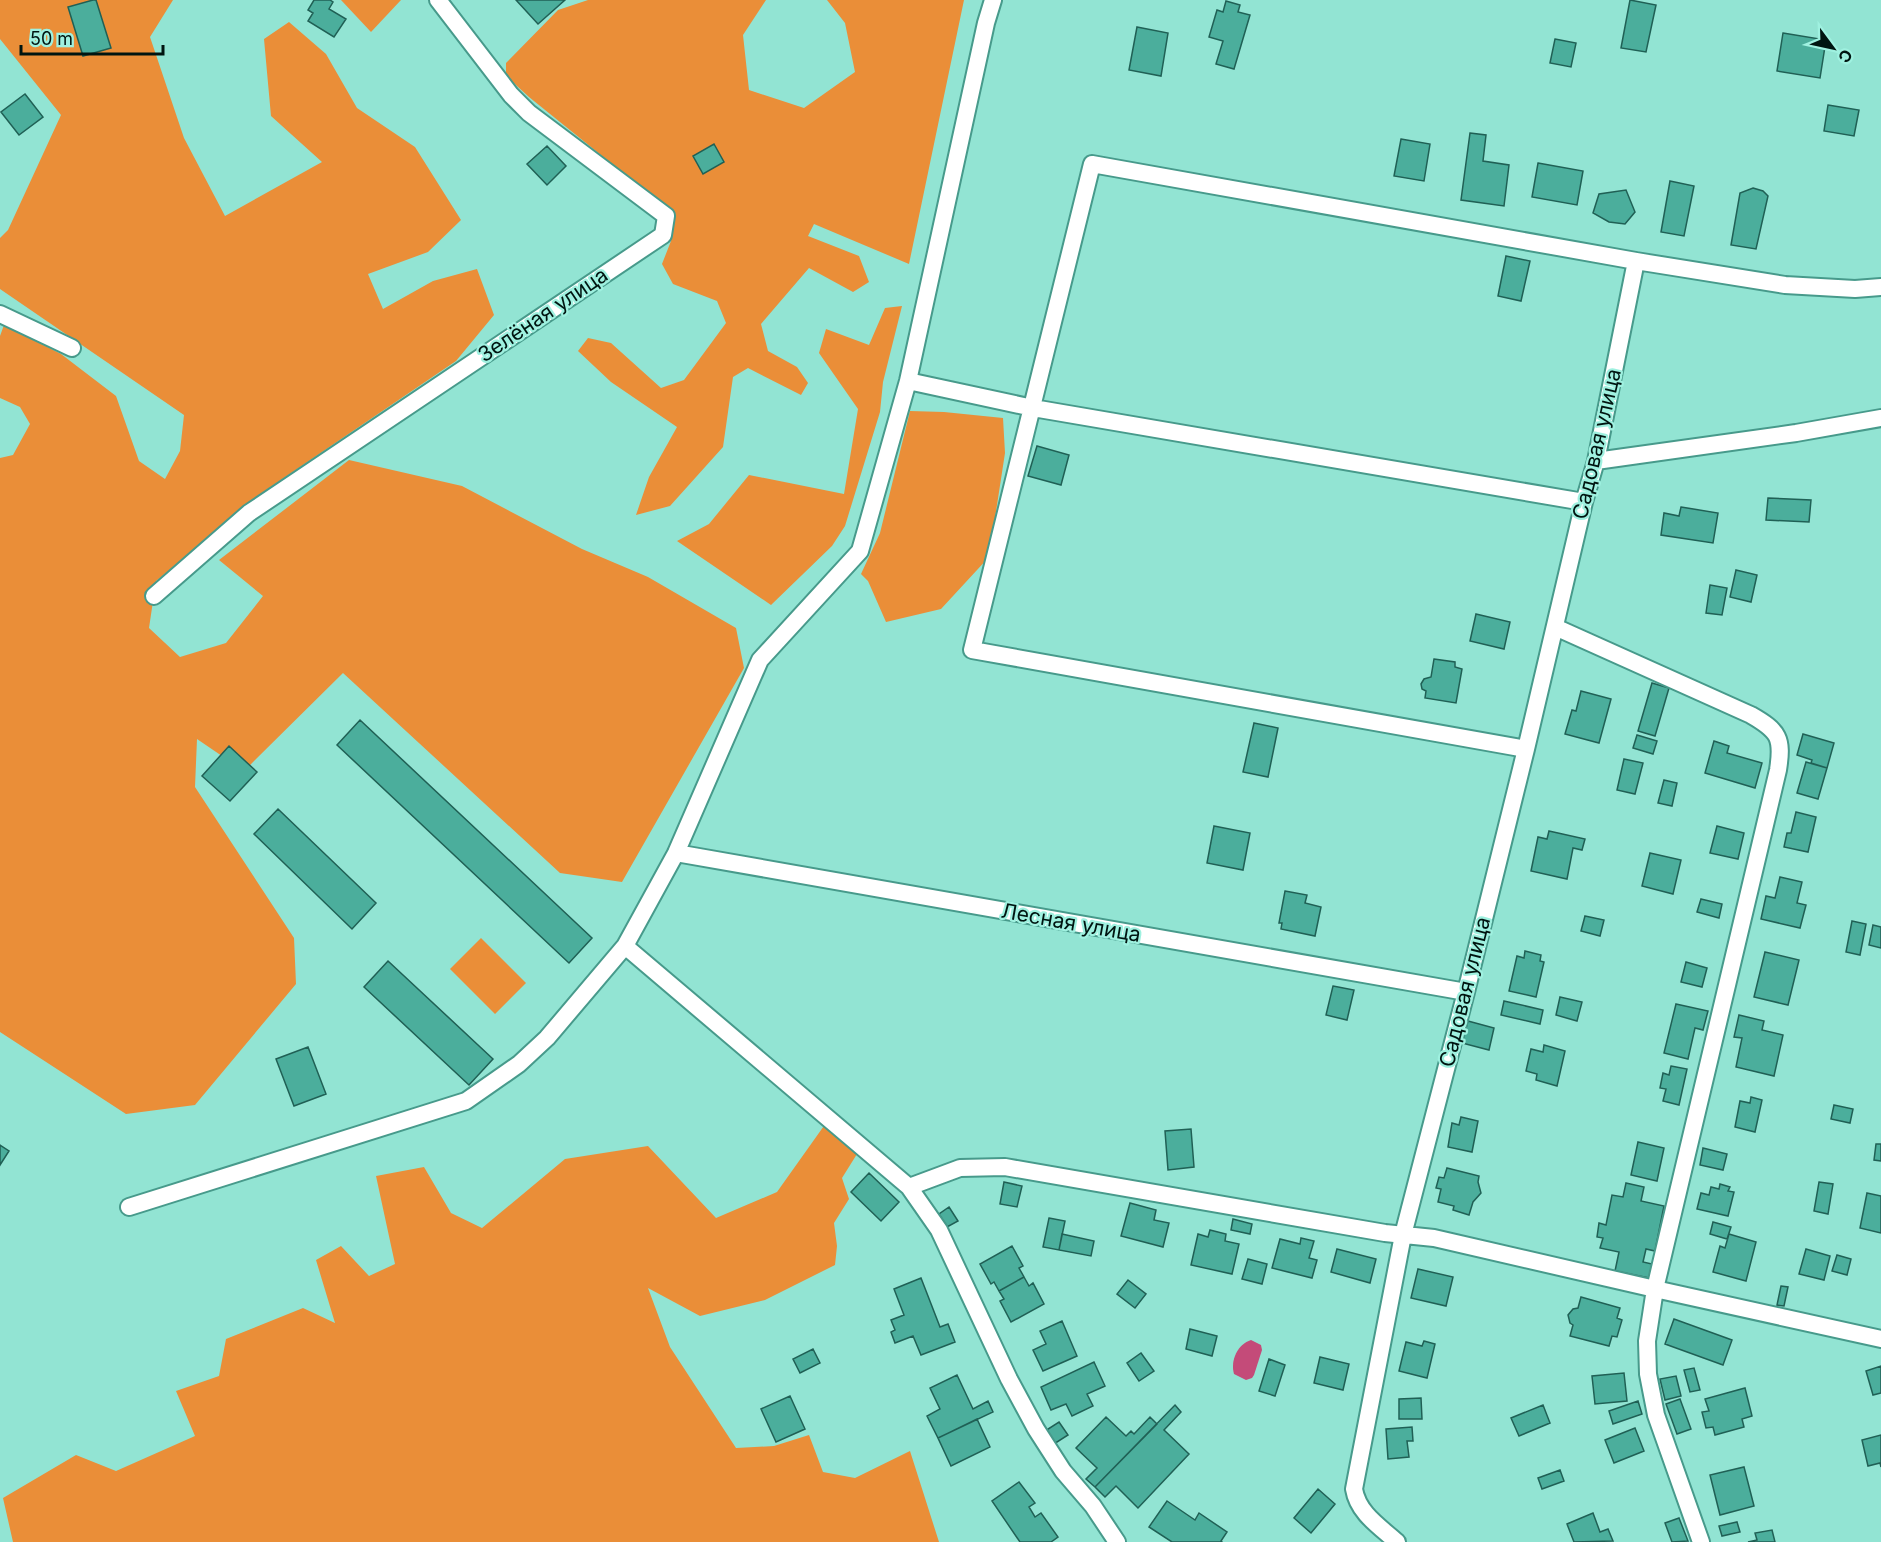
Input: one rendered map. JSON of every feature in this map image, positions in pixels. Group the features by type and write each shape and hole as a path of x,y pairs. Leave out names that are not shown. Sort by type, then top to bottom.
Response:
{"street":[{"name":"Зелёная улица","path":"154,596 249,513 663,235 666,216 529,113 512,95 438,0"},
{"path":"129,1207 466,1101 519,1064 547,1038 625,946 676,853 760,660 860,551 908,381 986,23 993,0"},
{"path":"1526,749 972,650 1092,164 1636,261 1785,285 1855,289 1881,286"},
{"name":"Садовая улица","path":"1397,1542 1362,1511 1356,1502 1354,1489 1403,1234 1466,992 1596,460 1636,261"},
{"path":"0,314 72,348"},
{"path":"908,381 1033,408 1584,502"},
{"path":"1596,460 1796,433 1881,418"},
{"path":"1555,627 1751,715 1771,727 1781,747 1654,1289 1647,1341 1648,1374 1656,1415 1701,1542"},
{"name":"Лесная улица","path":"676,853 1466,992"},
{"path":"625,946 909,1187 939,1230 1008,1379 1036,1429 1063,1471 1093,1506 1117,1542"},
{"path":"909,1187 960,1168 1005,1167 1373,1231 1434,1238 1881,1339"}],"shaded area":[{"path":"0,0 173,0 150,37 184,138 225,216 322,162 271,116 264,39 289,22 326,54 357,108 415,147 461,220 428,252 368,274 383,309 433,281 477,269 494,315 456,361 266,490 156,581 149,628 180,657 226,643 263,596 219,560 349,460 462,486 582,549 648,577 736,628 744,668 622,882 560,873 343,673 244,771 197,739 195,787 294,938 296,984 195,1105 126,1114 0,1032 0,458 13,455 30,424 20,407 0,398 0,336 4,325 61,354 116,396 139,461 165,479 180,451 184,415 0,289 0,238 8,230 61,115 0,39"},
{"path":"341,0 401,0 371,32"},
{"path":"588,0 766,0 743,35 749,90 804,108 855,72 845,23 827,0 964,0 909,264 814,224 808,236 859,256 869,282 853,292 809,268 761,324 768,351 797,367 808,383 801,395 748,368 733,377 723,447 670,506 636,515 649,477 677,427 611,382 578,351 588,338 611,343 661,388 684,380 726,323 717,301 673,284 662,264 671,241 674,214 506,76 506,63 558,10"},
{"path":"902,306 883,382 880,412 845,526 832,546 771,605 677,541 709,524 749,475 844,494 858,409 819,353 826,329 869,345 885,308"},
{"path":"910,411 1003,418 1005,453 989,557 941,609 886,622 868,581 861,574 880,533"},
{"path":"481,938 526,983 495,1014 450,969"},
{"path":"826,1123 857,1154 842,1178 849,1199 834,1223 837,1246 835,1265 765,1300 700,1316 648,1288 670,1347 736,1448 774,1446 809,1435 823,1472 855,1478 910,1451 939,1542 13,1542 3,1498 76,1455 116,1471 195,1436 176,1391 219,1376 226,1339 303,1308 335,1323 316,1260 341,1246 369,1276 395,1264 376,1176 424,1167 451,1213 482,1228 565,1159 648,1146 716,1218 777,1192"},
{"path":"1251,1340 1261,1345 1262,1350 1254,1375 1246,1380 1234,1374 1233,1363 1242,1345"}],"building":[{"path":"96,0 111,48 83,56 68,7"},
{"path":"314,0 330,0 333,2 329,9 346,19 334,37 308,21 313,13 308,10"},
{"path":"516,0 565,0 538,24"},
{"path":"1630,0 1656,5 1646,52 1621,48"},
{"path":"1226,1 1240,5 1238,12 1250,15 1234,69 1216,64 1223,41 1209,37 1217,10 1223,12"},
{"path":"1137,27 1168,33 1161,76 1129,70"},
{"path":"1783,33 1826,40 1820,78 1777,71"},
{"path":"1555,39 1576,43 1571,67 1550,63"},
{"path":"25,94 43,117 19,135 1,112"},
{"path":"1828,105 1859,110 1854,136 1824,131"},
{"path":"1470,133 1486,135 1483,161 1509,165 1504,206 1461,200"},
{"path":"1401,139 1430,144 1424,181 1394,176"},
{"path":"714,144 724,162 703,174 693,156"},
{"path":"547,146 566,166 547,185 527,164"},
{"path":"1538,163 1583,171 1577,205 1532,197"},
{"path":"1670,181 1694,186 1684,236 1661,232"},
{"path":"1753,188 1763,191 1768,196 1756,249 1731,245 1740,193"},
{"path":"1626,190 1635,212 1625,224 1609,222 1593,213 1599,194"},
{"path":"1506,256 1530,261 1521,301 1498,296"},
{"path":"1037,446 1069,455 1061,485 1028,476"},
{"path":"1768,498 1811,500 1809,522 1766,520"},
{"path":"1681,507 1718,513 1713,543 1661,535 1664,513 1679,516"},
{"path":"1736,570 1757,575 1751,602 1730,597"},
{"path":"1710,585 1727,588 1722,615 1706,613"},
{"path":"1476,614 1510,622 1504,649 1470,641"},
{"path":"1434,659 1455,662 1455,667 1462,669 1456,703 1425,698 1426,691 1422,689 1421,684 1424,679 1431,677"},
{"path":"1652,683 1669,688 1655,736 1638,731"},
{"path":"1581,691 1611,699 1599,743 1565,734 1572,710 1576,711"},
{"path":"360,720 592,938 569,963 337,745"},
{"path":"1254,723 1278,728 1268,777 1243,772"},
{"path":"1803,734 1834,743 1827,768 1797,755"},
{"path":"1637,735 1657,741 1653,754 1633,748"},
{"path":"1714,741 1729,746 1727,753 1762,763 1755,788 1705,773"},
{"path":"229,746 257,772 230,801 202,776"},
{"path":"1624,759 1643,763 1635,794 1617,790"},
{"path":"1806,762 1827,768 1818,799 1797,793"},
{"path":"1664,780 1677,783 1672,806 1658,803"},
{"path":"278,809 376,903 352,929 254,834"},
{"path":"1796,812 1816,817 1808,852 1784,847 1787,833 1791,833"},
{"path":"1214,826 1250,833 1243,870 1207,863"},
{"path":"1717,826 1744,833 1738,859 1710,853"},
{"path":"1549,831 1585,839 1582,850 1573,848 1567,879 1531,871 1538,837 1547,839"},
{"path":"1650,853 1681,860 1673,894 1642,886"},
{"path":"1780,877 1802,882 1797,903 1806,905 1800,928 1761,919 1766,896 1775,898"},
{"path":"1285,891 1307,895 1305,903 1321,907 1315,936 1281,929 1282,923 1279,923"},
{"path":"1701,899 1722,904 1719,918 1697,912"},
{"path":"1585,916 1604,920 1600,936 1581,931"},
{"path":"1852,921 1866,924 1860,955 1846,952"},
{"path":"1873,925 1881,927 1881,948 1869,945"},
{"path":"1525,951 1541,955 1540,961 1544,962 1536,997 1509,991 1517,956 1524,958"},
{"path":"1765,952 1799,960 1788,1005 1754,997"},
{"path":"388,961 493,1059 469,1085 364,987"},
{"path":"1686,962 1707,968 1702,987 1681,982"},
{"path":"1333,986 1354,990 1347,1020 1326,1015"},
{"path":"1560,997 1582,1002 1577,1021 1556,1015"},
{"path":"1504,1001 1543,1010 1540,1024 1501,1015"},
{"path":"1676,1004 1708,1011 1703,1030 1695,1028 1688,1059 1664,1053"},
{"path":"1739,1015 1764,1021 1762,1030 1783,1035 1774,1076 1736,1067 1742,1038 1734,1037"},
{"path":"1468,1021 1494,1028 1489,1050 1462,1043"},
{"path":"1544,1045 1565,1051 1557,1086 1536,1080 1537,1074 1526,1071 1531,1049 1543,1052"},
{"path":"308,1047 326,1094 294,1106 276,1059"},
{"path":"1671,1066 1687,1069 1679,1105 1663,1101 1666,1089 1660,1088 1663,1073 1669,1075"},
{"path":"1751,1097 1762,1100 1755,1132 1735,1127 1740,1101 1750,1103"},
{"path":"1834,1105 1853,1109 1850,1123 1831,1119"},
{"path":"1461,1117 1478,1121 1472,1152 1448,1147 1452,1123 1459,1125"},
{"path":"1191,1129 1194,1167 1168,1170 1165,1131"},
{"path":"1638,1142 1664,1148 1657,1181 1631,1175"},
{"path":"1876,1144 1881,1144 1881,1161 1874,1160"},
{"path":"0,1145 9,1151 0,1165"},
{"path":"1703,1148 1727,1154 1723,1170 1700,1165"},
{"path":"1447,1168 1479,1176 1481,1193 1473,1202 1469,1215 1453,1210 1454,1206 1438,1202 1441,1189 1436,1188 1439,1177 1444,1178"},
{"path":"869,1173 899,1202 881,1221 851,1192"},
{"path":"1004,1182 1022,1186 1017,1207 1000,1204"},
{"path":"1819,1182 1833,1184 1828,1214 1814,1211"},
{"path":"1626,1183 1644,1187 1641,1201 1664,1206 1655,1251 1646,1249 1643,1262 1652,1264 1649,1278 1615,1271 1619,1252 1600,1248 1603,1238 1597,1237 1599,1223 1606,1225 1612,1195 1623,1197"},
{"path":"1720,1184 1730,1187 1728,1191 1734,1192 1728,1216 1697,1209 1701,1193 1709,1195 1711,1187 1719,1189"},
{"path":"1867,1193 1881,1196 1881,1233 1860,1228"},
{"path":"1130,1203 1156,1210 1154,1220 1169,1223 1163,1247 1121,1236"},
{"path":"949,1207 958,1221 947,1227 939,1214"},
{"path":"1049,1218 1065,1221 1059,1250 1043,1247"},
{"path":"1233,1219 1252,1224 1250,1234 1231,1230"},
{"path":"1713,1222 1731,1227 1727,1239 1710,1234"},
{"path":"1210,1230 1226,1234 1225,1241 1239,1244 1232,1274 1191,1265 1198,1234 1208,1237"},
{"path":"1062,1234 1094,1241 1091,1256 1059,1250"},
{"path":"1729,1234 1756,1242 1746,1281 1713,1272 1720,1246 1725,1248"},
{"path":"1301,1238 1314,1241 1309,1258 1317,1260 1312,1278 1272,1268 1280,1239 1300,1244"},
{"path":"1012,1246 1023,1266 1019,1268 1024,1277 999,1291 994,1282 991,1284 980,1264"},
{"path":"1337,1249 1376,1259 1370,1283 1331,1272"},
{"path":"1806,1249 1830,1256 1824,1280 1799,1274"},
{"path":"1837,1255 1851,1259 1847,1275 1832,1271"},
{"path":"1248,1259 1267,1264 1262,1284 1242,1279"},
{"path":"1418,1269 1453,1277 1446,1306 1411,1298"},
{"path":"1024,1277 1029,1286 1033,1283 1044,1304 1011,1322 1000,1301 1004,1299 999,1291"},
{"path":"921,1278 940,1327 948,1324 955,1342 921,1355 913,1336 895,1343 891,1332 895,1330 891,1320 904,1315 894,1289"},
{"path":"1128,1280 1146,1294 1135,1308 1117,1294"},
{"path":"1781,1286 1788,1287 1784,1306 1777,1305"},
{"path":"1581,1297 1620,1308 1617,1318 1622,1320 1617,1337 1612,1336 1609,1346 1570,1336 1573,1325 1568,1315 1573,1309 1578,1308"},
{"path":"1674,1319 1732,1340 1723,1365 1665,1344"},
{"path":"1062,1321 1077,1356 1043,1371 1033,1350 1046,1344 1040,1331"},
{"path":"1190,1329 1217,1336 1212,1356 1186,1349"},
{"path":"1424,1341 1435,1344 1427,1378 1399,1371 1406,1342 1422,1346"},
{"path":"813,1349 820,1363 800,1373 793,1359"},
{"path":"1141,1353 1154,1371 1139,1381 1127,1363"},
{"path":"1320,1357 1349,1364 1343,1390 1314,1383"},
{"path":"1269,1359 1285,1365 1275,1396 1259,1391"},
{"path":"1094,1362 1105,1386 1087,1394 1093,1406 1072,1416 1066,1404 1051,1410 1041,1387"},
{"path":"1881,1366 1881,1393 1873,1395 1866,1371"},
{"path":"1694,1368 1700,1390 1690,1392 1684,1370"},
{"path":"1624,1373 1627,1401 1595,1404 1592,1376"},
{"path":"957,1375 973,1409 988,1401 993,1412 938,1438 927,1416 940,1409 930,1388"},
{"path":"1676,1376 1681,1396 1665,1400 1660,1379"},
{"path":"1745,1388 1752,1416 1742,1419 1744,1427 1715,1435 1713,1427 1706,1428 1702,1412 1709,1411 1705,1399"},
{"path":"790,1396 805,1429 776,1442 761,1409"},
{"path":"1421,1398 1422,1419 1399,1419 1399,1399"},
{"path":"1680,1399 1691,1429 1677,1434 1666,1404"},
{"path":"1638,1401 1642,1414 1613,1424 1609,1411"},
{"path":"1175,1405 1181,1412 1164,1430 1189,1454 1138,1508 1116,1486 1105,1497 1095,1487"},
{"path":"1543,1405 1550,1423 1519,1436 1511,1418"},
{"path":"1106,1417 1126,1436 1131,1431 1134,1434 1150,1417 1157,1424 1095,1487 1086,1479 1097,1468 1076,1448"},
{"path":"977,1419 990,1447 951,1466 938,1438"},
{"path":"1059,1422 1068,1435 1054,1444 1045,1431"},
{"path":"1412,1427 1413,1441 1407,1441 1409,1457 1388,1459 1386,1429"},
{"path":"1635,1428 1644,1451 1614,1463 1605,1440"},
{"path":"1881,1435 1881,1467 1880,1463 1868,1466 1862,1440"},
{"path":"1744,1467 1754,1506 1720,1515 1710,1475"},
{"path":"1560,1470 1564,1481 1542,1489 1538,1478"},
{"path":"1019,1482 1035,1503 1029,1507 1035,1517 1041,1513 1058,1537 1051,1542 1020,1542 992,1501"},
{"path":"1318,1489 1335,1504 1311,1533 1294,1518"},
{"path":"1167,1501 1195,1520 1199,1513 1227,1532 1222,1542 1172,1542 1149,1527"},
{"path":"1593,1513 1600,1532 1608,1529 1613,1541 1574,1542 1567,1524"},
{"path":"1679,1518 1688,1541 1672,1542 1665,1523"},
{"path":"1737,1522 1740,1532 1722,1536 1719,1526"},
{"path":"1772,1530 1775,1542 1748,1542 1757,1540 1755,1533"}]}
